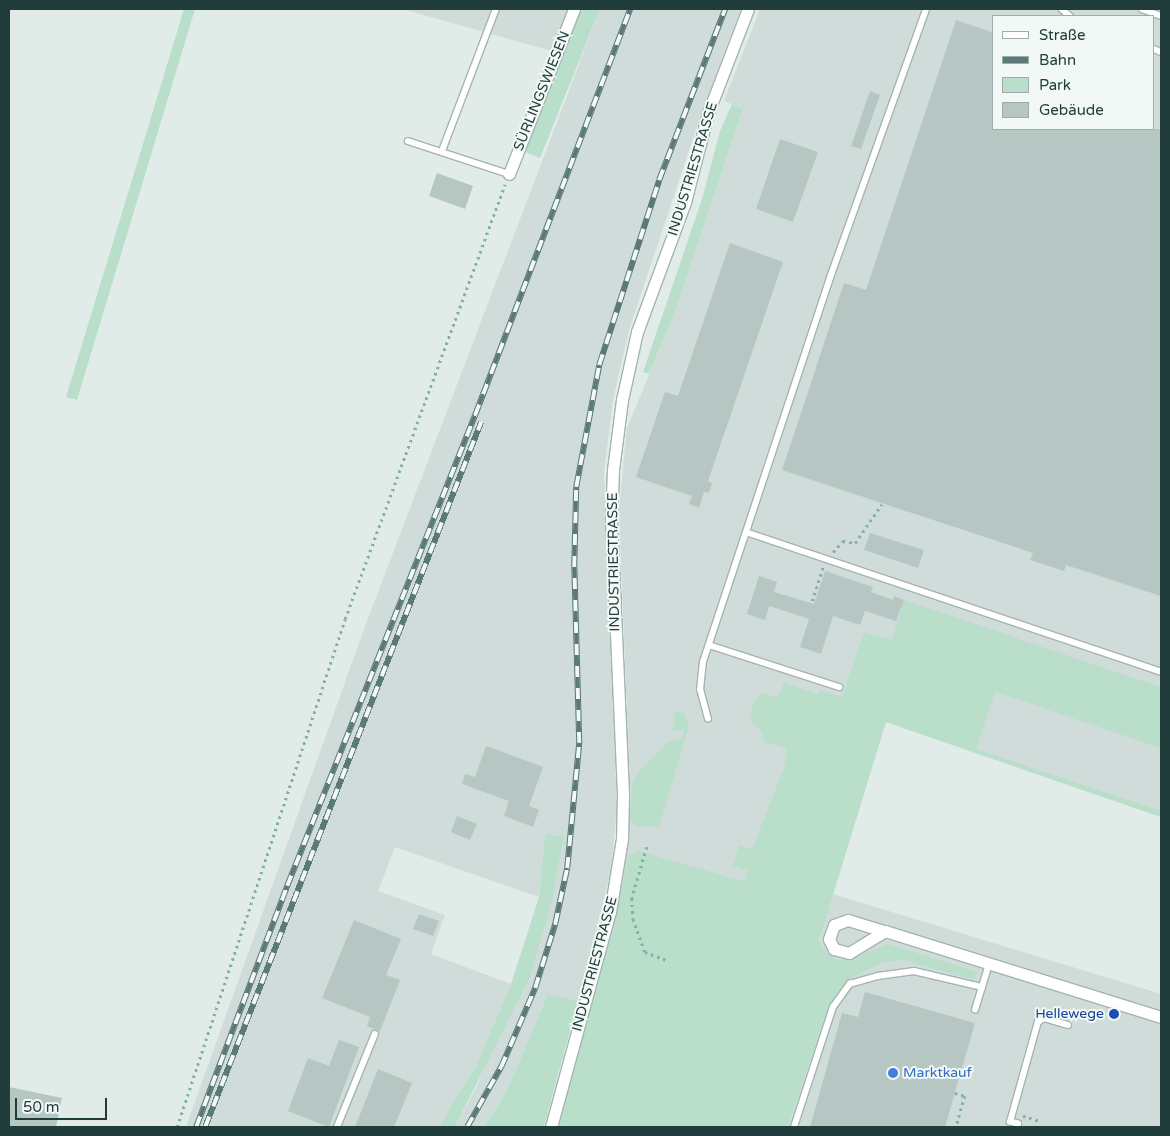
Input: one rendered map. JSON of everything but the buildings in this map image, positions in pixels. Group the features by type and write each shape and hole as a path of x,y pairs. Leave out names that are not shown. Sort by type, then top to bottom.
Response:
{"street":[{"name":"SÜRLINGSWIESEN","path":"509,174 574,9"},
{"name":"INDUSTRIESTRASSE","path":"551,1127 610,912 622,839 623,794 611,522 613,470 622,400 637,332 686,202 708,114 748,9"},
{"path":"885,931 1161,1018"}],"lane":[{"path":"442,152 496,9"},
{"path":"708,719 700,680 709,644 831,276 926,9"},
{"path":"1142,9 1161,16"},
{"path":"408,140 509,174"},
{"path":"746,532 1161,672"},
{"path":"709,644 839,688"},
{"path":"975,1010 989,964"},
{"path":"794,1127 833,1007 850,984 878,976 914,971 982,987"},
{"path":"1017,1127 1018,1124 1010,1122 1038,1022 1044,1018 1068,1024"},
{"path":"337,1127 376,1034"}],"path":[{"path":"177,1127 345,619 509,174"},
{"path":"812,601 827,560 843,541 855,543 882,504"},
{"path":"646,847 632,898 633,919 645,952 668,962"},
{"path":"955,1093 965,1096 956,1127"},
{"path":"1012,1113 1040,1121"}],"shaded area":[{"path":"402,9 568,9 552,51"},
{"path":"600,9 741,9 702,112 629,330 613,400 604,473 617,805 611,871 578,1001 548,994 506,1093 484,1127 455,1127 477,1086 553,897 564,837 545,833 539,897 395,847 378,891 445,915 431,954 511,984 476,1066 438,1127 186,1127 364,629"},
{"path":"760,9 1161,9 1161,817 886,722 865,788 770,918 623,886 630,791 619,509 627,428 673,317 743,109 724,101"},
{"path":"833,894 1161,994 1161,1127 788,1127 829,1005 819,941"}],"green space":[{"path":"184,9 195,9 77,400 66,397"},
{"path":"579,9 600,9 540,158 523,151"},
{"path":"732,104 743,109 673,317 649,374 643,372 702,199 720,131"},
{"path":"904,600 1161,687 1161,748 995,692 976,749 1161,811 1161,817 886,722 819,941 828,954 838,960 854,958 889,944 977,972 974,980 903,960 883,962 854,976 829,1005 788,1127 558,1127 618,906 628,855 639,851 745,882 748,871 733,866 739,845 752,849 784,768 787,749 765,742 761,730 750,720 753,703 761,692 778,698 784,683 818,694 820,690 842,697 864,632 892,640"},
{"path":"675,711 685,715 689,726 659,827 635,826 630,819 632,784 639,772 668,742 682,738 684,730 673,731"},
{"path":"545,833 564,837 553,897 530,977 455,1127 438,1127 476,1066 511,984 539,897"},
{"path":"548,994 578,1001 544,1127 484,1127 506,1093"}],"railway":[{"path":"196,1127 287,886 475,415 630,9"},
{"path":"467,1127 501,1067 535,988 555,924 567,868 579,743 574,567 576,487 599,365 659,180 725,9"},
{"path":"205,1127 481,422"}],"place":[{"name":"Hellewege","path":"1114,1014"},
{"name":"Marktkauf","path":"893,1073"}]}
